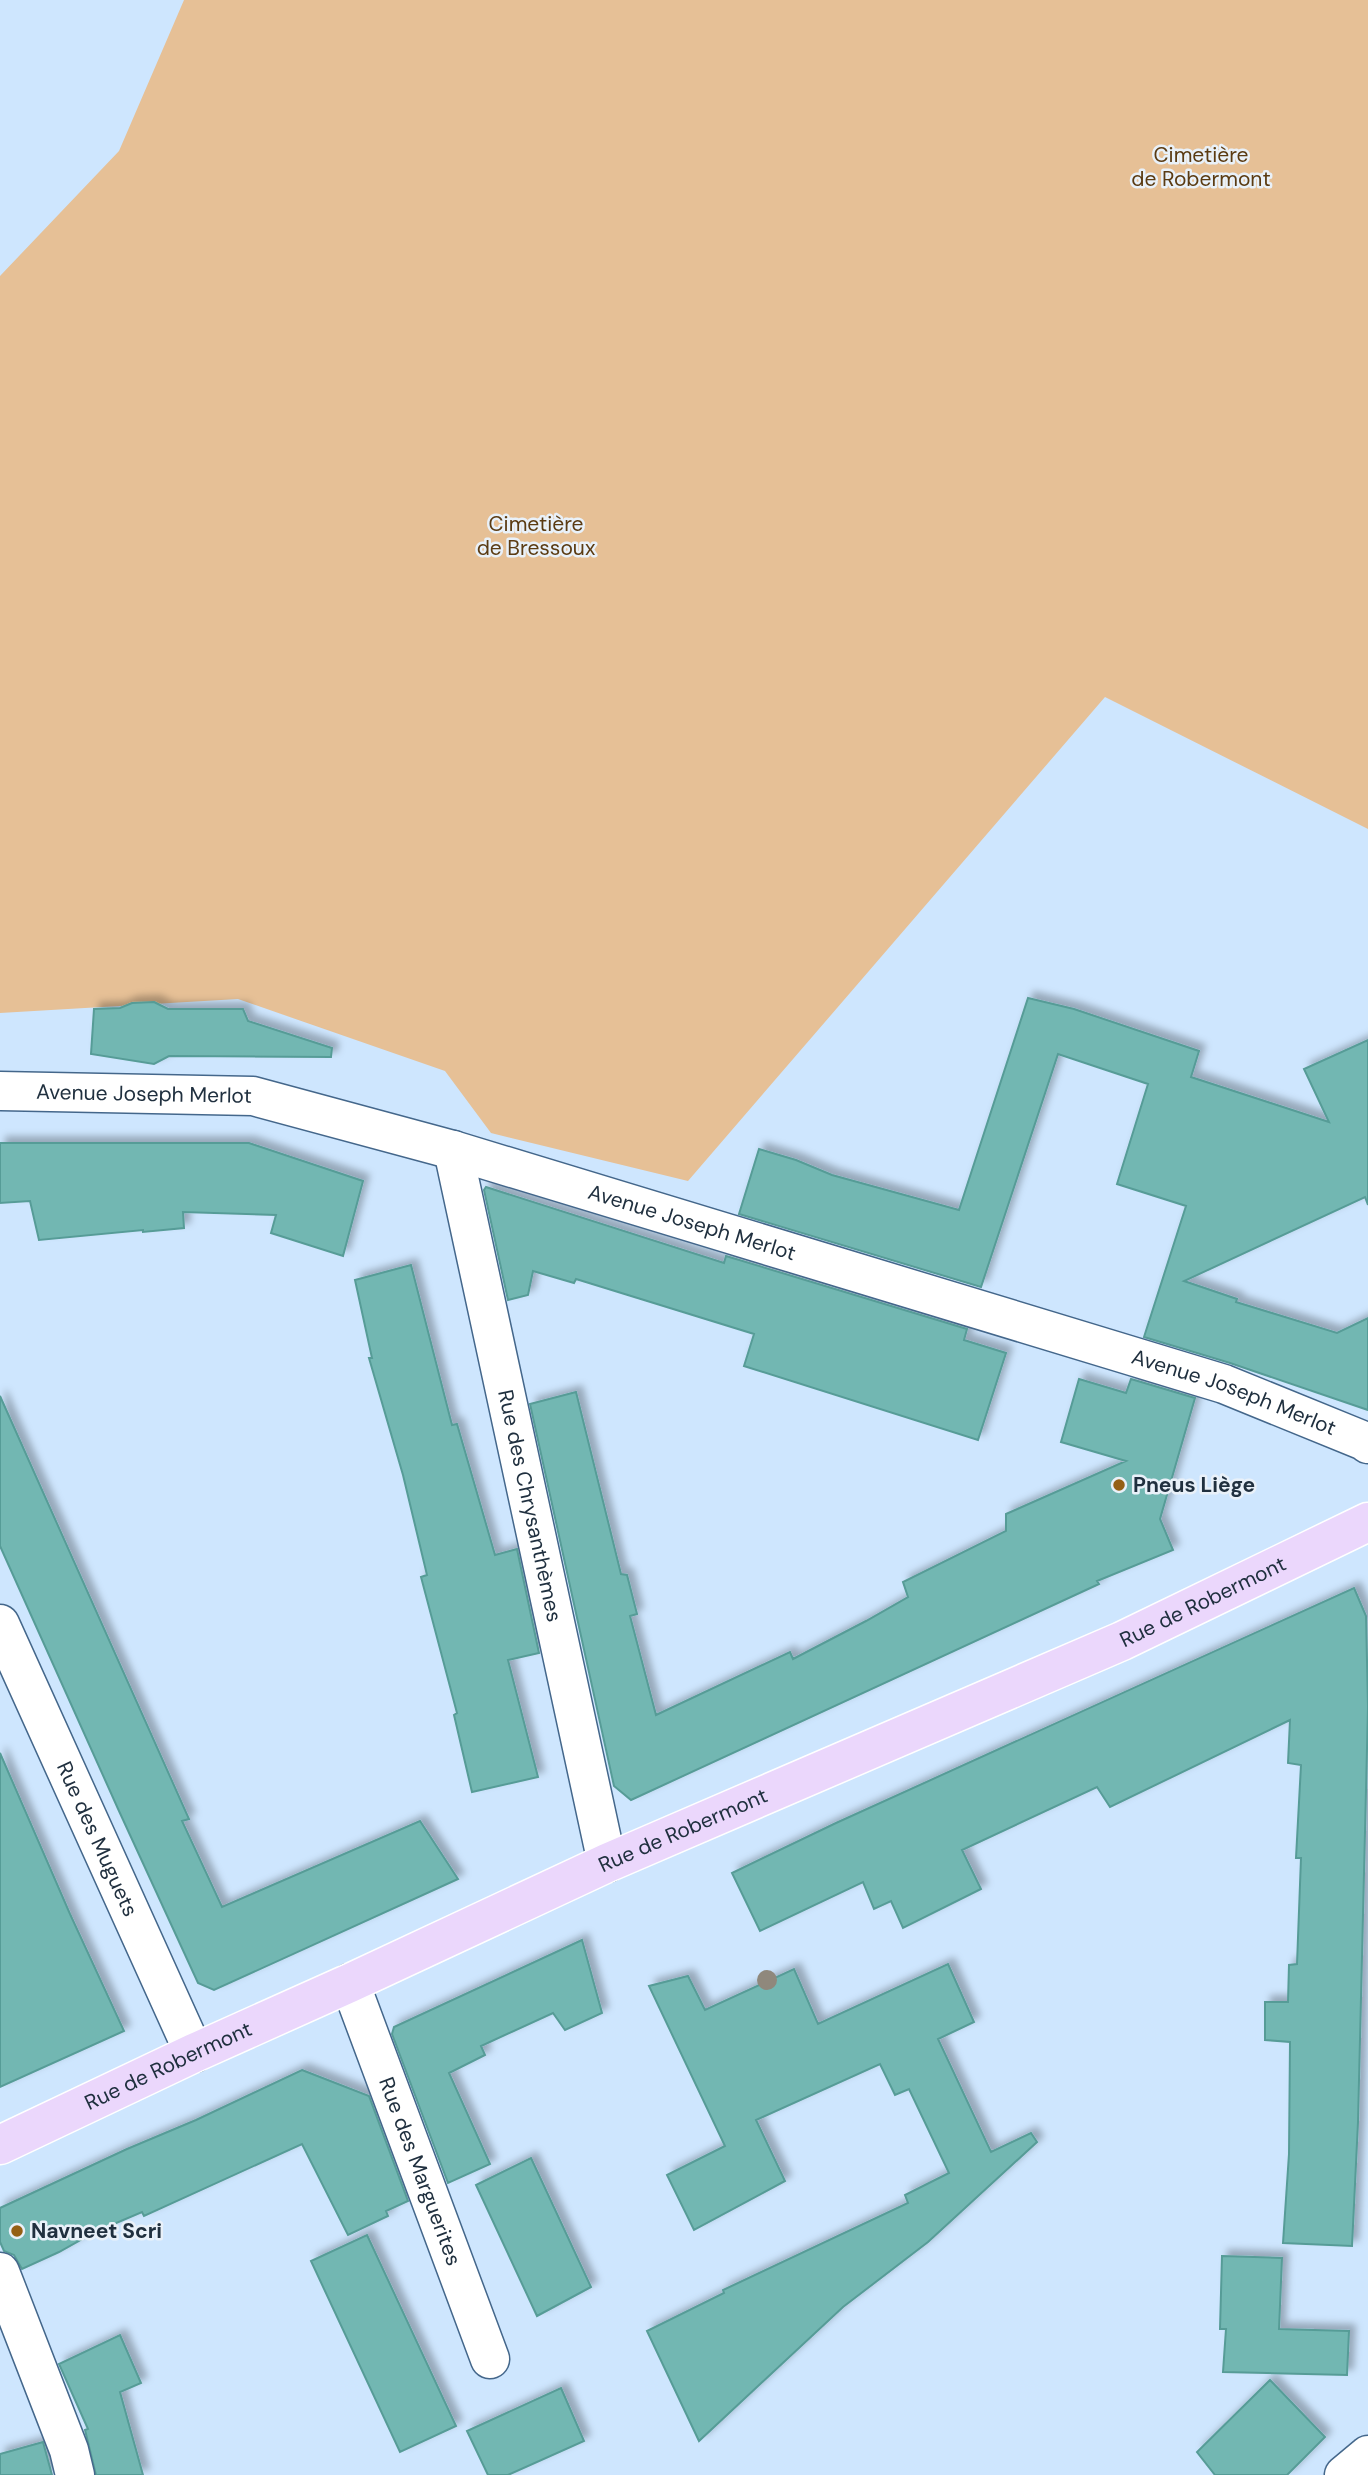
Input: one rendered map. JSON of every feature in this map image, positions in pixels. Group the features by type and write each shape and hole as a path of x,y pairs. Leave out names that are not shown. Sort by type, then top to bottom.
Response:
{"main road":[{"name":"Rue de Robermont","path":"0,2145 607,1863 1122,1641 1368,1522"}],"street":[{"name":"Avenue Joseph Merlot","path":"0,1091 253,1096 453,1150 1224,1384 1368,1444"},
{"name":"Rue des Chrysanthèmes","path":"453,1150 607,1863"},
{"name":"Rue des Muguets","path":"0,1624 194,2053"},
{"name":"Rue des Marguerites","path":"350,1983 490,2359"},
{"path":"0,2272 69,2451 75,2475"},
{"path":"1345,2475 1368,2455"}],"green space":[{"name":"Cimetière de Bressoux","path":"184,0 1368,0 1368,829 1105,697 688,1181 491,1133 445,1071 238,999 0,1013 0,276 119,151"}],"building":[{"path":"1028,998 1074,1009 1199,1051 1191,1077 1329,1122 1304,1069 1368,1040 1368,1205 1365,1197 1184,1281 1237,1299 1236,1302 1337,1333 1368,1318 1368,1410 1144,1337 1186,1206 1117,1184 1148,1084 1058,1054 981,1287 739,1214 759,1149 832,1175 959,1210"},
{"path":"154,1002 168,1009 243,1009 248,1021 332,1048 331,1057 169,1056 154,1064 91,1054 94,1009"},
{"path":"0,1143 249,1143 363,1181 343,1256 271,1233 276,1215 183,1212 184,1228 39,1240 30,1201 0,1203"},
{"path":"486,1187 724,1263 726,1256 967,1329 964,1340 1006,1353 978,1440 744,1366 754,1334 576,1279 574,1283 533,1271 528,1295 508,1300 484,1190"},
{"path":"411,1265 452,1425 457,1424 495,1555 517,1549 539,1653 508,1660 538,1777 472,1792 454,1715 457,1713 421,1577 427,1575 403,1475 369,1358 372,1358 355,1280"},
{"path":"1079,1379 1126,1393 1131,1379 1195,1398 1160,1519 1173,1550 1097,1581 1099,1584 631,1800 614,1786 530,1404 576,1392 621,1574 627,1575 637,1614 630,1616 656,1715 790,1652 793,1659 866,1621 908,1597 903,1582 1006,1531 1006,1514 1126,1461 1061,1442"},
{"path":"0,1396 189,1819 182,1821 222,1907 420,1821 458,1879 214,1990 198,1983 0,1546"},
{"path":"1354,1588 1366,1616 1368,1707 1358,2122 1352,2246 1283,2243 1289,2154 1290,2042 1265,2040 1265,2002 1288,2002 1289,1965 1297,1964 1301,1858 1296,1858 1301,1765 1288,1763 1290,1720 1110,1807 1097,1787 962,1850 981,1889 903,1928 891,1901 874,1909 863,1882 760,1931 732,1873 836,1823"},
{"path":"0,1753 124,2031 0,2087"},
{"path":"582,1940 602,2013 565,2030 553,2013 481,2046 485,2055 449,2073 490,2164 448,2183 392,2034 394,2027"},
{"path":"948,1964 974,2022 938,2039 991,2152 1031,2133 1037,2142 928,2242 843,2307 699,2441 647,2331 724,2293 723,2290 908,2203 905,2195 949,2173 909,2089 895,2095 880,2064 756,2120 785,2181 694,2230 667,2175 725,2146 649,1986 688,1976 705,2010 794,1969 818,2024"},
{"path":"302,2070 369,2096 408,2201 386,2211 388,2216 348,2235 302,2144 144,2216 142,2212 95,2232 22,2269 14,2255 4,2251 0,2242 0,2208"},
{"path":"531,2158 591,2287 537,2316 476,2185"},
{"path":"367,2235 456,2426 400,2452 311,2261"},
{"path":"1222,2256 1282,2258 1279,2329 1349,2331 1347,2375 1223,2372 1226,2329 1220,2329"},
{"path":"120,2335 141,2383 120,2392 143,2475 96,2475 85,2430 88,2429 59,2364"},
{"path":"1270,2380 1325,2437 1287,2475 1215,2475 1197,2452"},
{"path":"561,2388 584,2441 508,2475 488,2475 467,2431"},
{"path":"43,2442 52,2475 0,2475 0,2454"}],"place":[{"name":"Pneus Liège","path":"1119,1485"},
{"name":"Navneet Scri","path":"17,2231"}],"park label":[{"name":"Cimetière de Robermont","path":"1201,167"}]}
